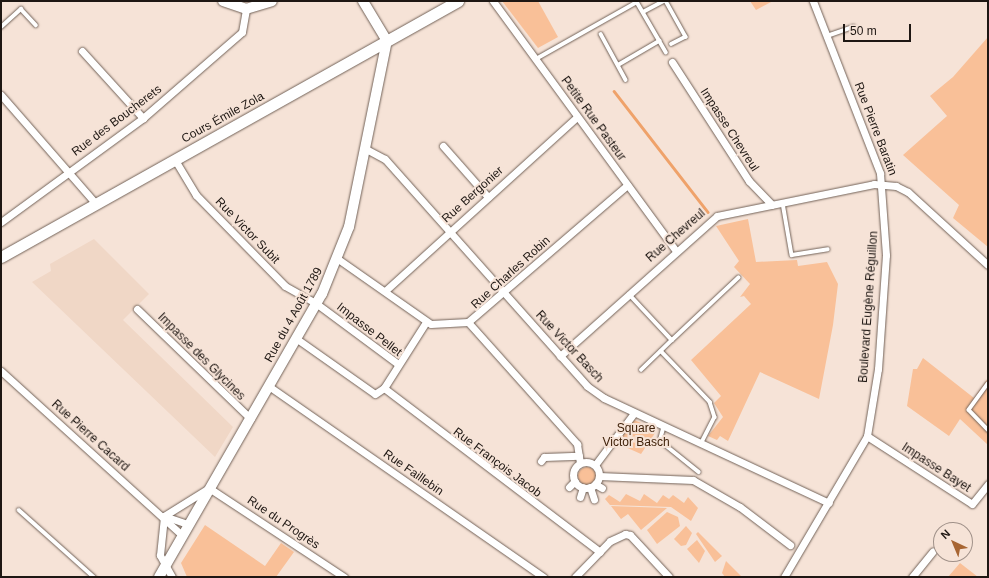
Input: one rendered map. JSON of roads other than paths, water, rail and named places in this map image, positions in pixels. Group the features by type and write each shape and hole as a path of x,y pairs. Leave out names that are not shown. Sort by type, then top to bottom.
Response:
{"main road":[{"path":"223,1 246,9 272,1"},
{"path":"363,1 388,41"},
{"name":"Cours Émile Zola","path":"1,257 458,1"},
{"name":"Rue du 4 Août 1789","path":"165,574 181,534 270,387 317,304 338,259 356,205 388,41"}],"street":[{"name":"Petite Rue Pasteur","path":"493,1 675,250"},
{"name":"Rue Pierre Baratin","path":"813,1 864,131 882,184 904,189 988,266"},
{"name":"Rue des Boucherets","path":"1,222 143,118 242,32 246,9"},
{"path":"82,51 143,118"},
{"name":"Impasse Chevreul","path":"672,62 749,181 772,205"},
{"path":"1,95 96,204"},
{"name":"Rue Bergonier","path":"384,291 577,117"},
{"path":"443,146 488,197"},
{"name":"Rue Victor Basch","path":"366,149 385,159 449,232 505,292 587,386 634,413 829,503"},
{"name":"Rue Victor Subit","path":"175,160 196,195 285,286 317,304"},
{"name":"Rue Chevreul","path":"560,356 675,250 716,216 882,184"},
{"name":"Boulevard Eugène Réguillon","path":"784,577 829,503 867,436 878,369 886,255 882,184"},
{"name":"Rue Charles Robin","path":"426,322 468,322 505,292 627,185"},
{"path":"338,259 426,322 398,364"},
{"name":"Impasse Pellet","path":"317,304 398,364 384,388"},
{"name":"Impasse des Glycines","path":"136,309 250,419"},
{"path":"468,322 576,444 580,460 574,471 575,481"},
{"path":"297,339 375,394 384,388"},
{"name":"Rue Pierre Cacard","path":"1,371 164,516 187,524"},
{"name":"Rue Faillebin","path":"270,387 543,577"},
{"name":"Rue François Jacob","path":"384,388 600,552"},
{"path":"595,465 634,413"},
{"name":"Impasse Bayet","path":"867,436 972,504 988,484"},
{"path":"541,461 544,457 580,460 595,465"},
{"path":"595,465 599,476"},
{"path":"580,497 599,476"},
{"path":"599,476 693,480 740,507 790,545"},
{"path":"575,481 602,488"},
{"path":"569,487 575,481"},
{"path":"590,486 594,499"},
{"path":"165,574 160,555 164,516 209,488"},
{"name":"Rue du Progrès","path":"209,488 344,577"},
{"name":"Rue Pierre Cacard","path":"164,516 168,525 181,534"},
{"path":"575,577 610,541 625,534 635,540 669,577"},
{"path":"912,577 933,551"}],"lane":[{"path":"643,12 665,1 686,37 672,44"},
{"path":"535,60 637,2 666,52"},
{"path":"1,27 21,9 36,25"},
{"path":"827,36 853,27"},
{"path":"601,34 626,80"},
{"path":"618,65 659,41"},
{"path":"783,203 792,255 828,249"},
{"path":"641,370 738,278"},
{"path":"628,293 672,340"},
{"path":"661,351 710,402 715,417 701,444"},
{"path":"988,384 969,410 988,430"},
{"path":"664,427 663,443 699,472"},
{"path":"19,510 94,577"}],"waterway":[{"path":"614,91 708,212"}],"park label":[{"name":"Square Victor Basch","path":"636,436"}]}
